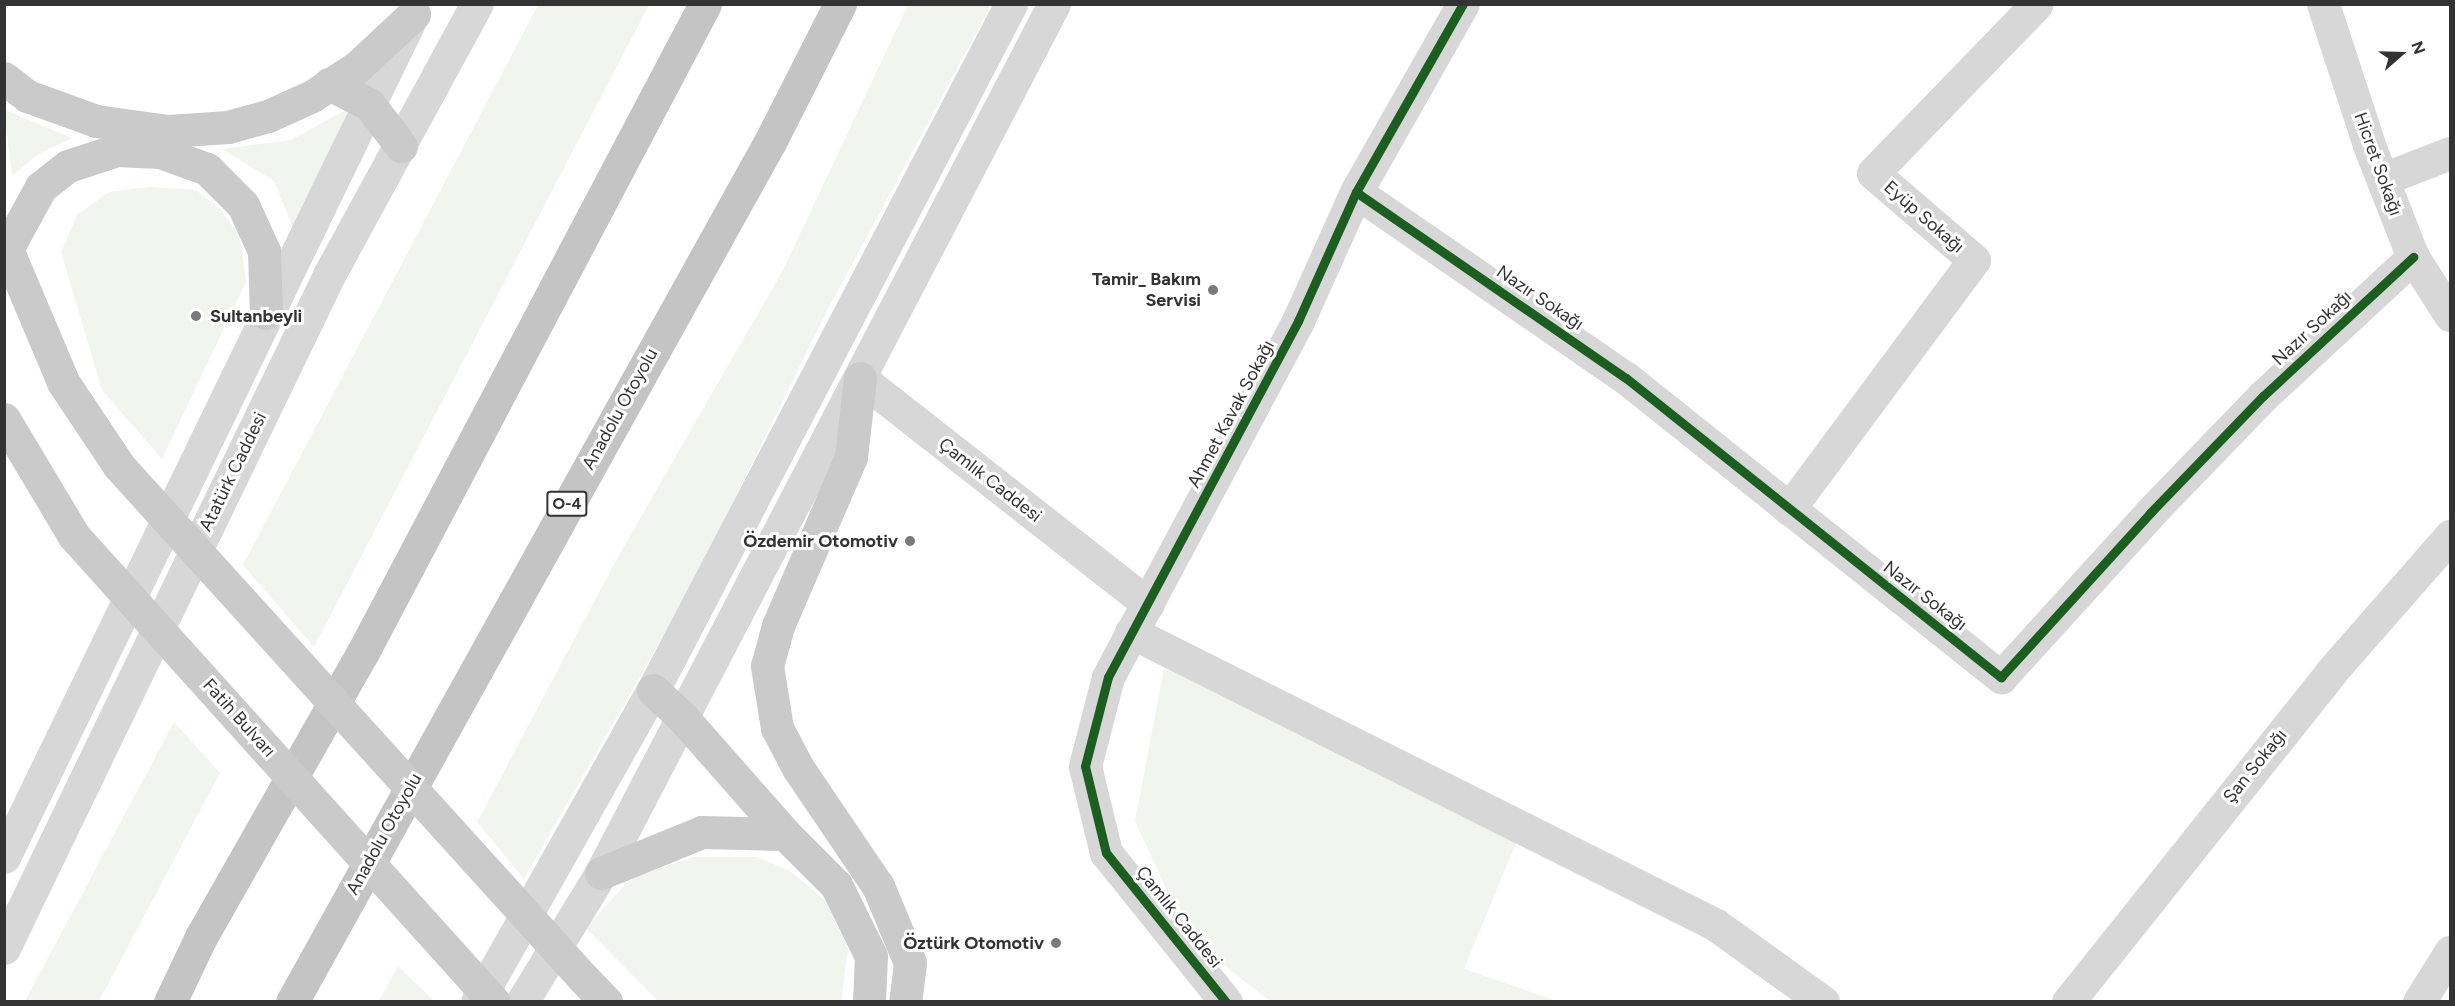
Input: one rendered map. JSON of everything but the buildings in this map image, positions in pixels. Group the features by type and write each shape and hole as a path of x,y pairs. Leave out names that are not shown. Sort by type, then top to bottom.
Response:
{"highway":[{"path":"170,1002 201,937 362,654 705,4"},
{"name":"Anadolu Otoyolu","path":"292,1002 771,140 840,4"}],"main road":[{"path":"4,78 27,96 96,121 168,131 228,127 268,116 357,67 417,9"},
{"path":"329,84 369,104 401,146"},
{"path":"266,313 264,252 243,205 207,169 160,152 117,150 68,166 41,188 6,246 63,382 119,466 595,990"},
{"path":"860,378 851,457 778,626 767,666 777,728 798,768 878,886 910,963 905,1002"},
{"name":"Fatih Bulvarı","path":"4,419 74,536 494,1002"},
{"path":"653,690 682,717 785,834 836,885 871,956 868,1002"},
{"path":"601,873 702,832 785,834"}],"street":[{"name":"Atatürk Caddesi","path":"4,948 329,275 477,4"},
{"path":"477,1002 653,690 1011,4"},
{"path":"522,1002 601,873 805,477 860,378 1054,4"},
{"name":"Ahmet Kavak Sokağı","path":"1106,853 1085,766 1108,677 1298,321 1356,192 1464,4"},
{"name":"Eyüp Sokağı","path":"1789,509 1974,260 1872,173 2037,4"},
{"name":"Hicret Sokağı","path":"2323,4 2383,179 2413,257 2451,315"},
{"path":"4,858 266,313 417,9"},
{"path":"2383,179 2451,153"},
{"name":"Nazır Sokağı","path":"1356,192 1626,378 2001,677 2150,513 2263,396 2413,257"},
{"name":"Çamlık Caddesi","path":"860,378 1148,604"},
{"name":"Şan Sokağı","path":"2068,1002 2331,672 2451,536"},
{"path":"1131,632 1716,925 1823,1002"},
{"name":"Çamlık Caddesi","path":"1106,853 1226,1002"},
{"path":"2419,1002 2451,952"}],"shaded area":[{"path":"538,5 649,5 314,647 243,565"},
{"path":"908,5 991,5 826,313 691,587 524,879 477,822 620,553 783,270"},
{"path":"349,108 294,230 274,181 222,149 291,140"},
{"path":"4,110 72,138 37,155 12,176"},
{"path":"149,187 196,190 221,210 240,237 246,282 162,459 102,390 61,252 77,215 109,192"},
{"path":"1168,647 1516,843 1464,969 1557,1001 1270,1001 1188,937 1135,821"},
{"path":"174,722 220,773 99,1001 25,1001"},
{"path":"694,857 757,857 790,871 825,900 848,948 841,1002 658,1001 586,928 631,878"},
{"path":"398,966 434,1001 379,1001"}],"cycle path":[{"path":"1226,1002 1106,853 1085,766 1108,677 1298,321 1356,192 1463,4"},
{"path":"1356,192 1626,378 2001,677 2150,513 2263,396 2413,257"}],"place":[{"name":"Tamir_ Bakım Servisi","path":"1213,290"},
{"name":"Sultanbeyli","path":"196,316"},
{"name":"Özdemir Otomotiv","path":"910,541"},
{"name":"Öztürk Otomotiv","path":"1056,943"}]}
